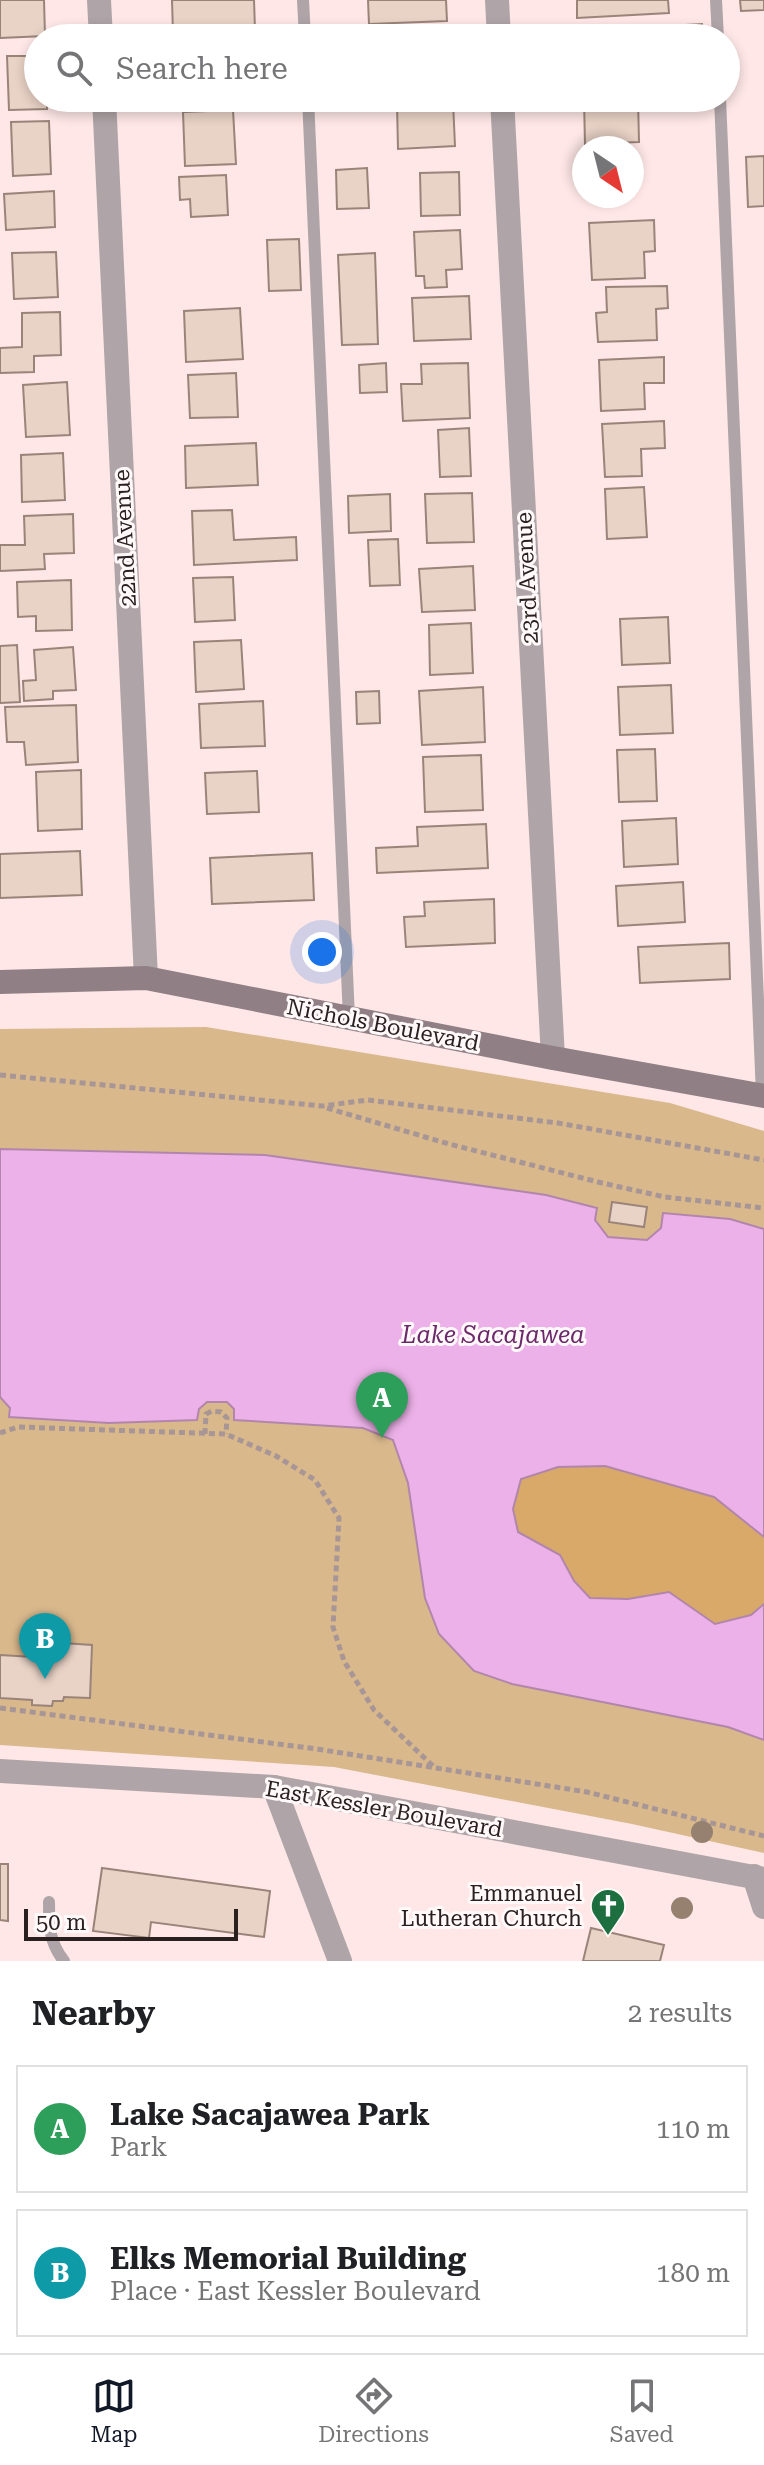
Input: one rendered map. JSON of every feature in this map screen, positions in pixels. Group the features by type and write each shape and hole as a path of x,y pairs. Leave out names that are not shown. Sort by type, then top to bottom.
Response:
{"main road":[{"name":"Nichols Boulevard","path":"0,982 146,978 553,1058 763,1095"}],"street":[{"path":"99,0 100,24"},
{"path":"497,0 498,24"},
{"name":"22nd Avenue","path":"105,112 146,978"},
{"name":"23rd Avenue","path":"503,112 553,1058"},
{"name":"East Kessler Boulevard","path":"0,1771 274,1787 759,1878"},
{"path":"274,1787 340,1961"},
{"path":"759,1878 764,1907"}],"lane":[{"path":"303,0 304,24"},
{"path":"716,0 717,24"},
{"path":"309,112 349,1018"},
{"path":"721,112 763,1095"},
{"path":"49,1902 48,1933 64,1961"}],"path":[{"path":"0,1075 322,1106 479,1152 602,1183 665,1197 764,1208"},
{"path":"322,1106 368,1100 558,1123 764,1160"},
{"path":"205,1434 206,1414 212,1411 221,1412 227,1418 226,1434"},
{"path":"0,1433 18,1427 226,1434 276,1456 315,1480 339,1518 333,1627 344,1661 374,1710 435,1768"},
{"path":"0,1708 317,1749 587,1792 764,1836"}],"shaded area":[{"path":"206,1027 670,1103 764,1131 764,1853 632,1824 334,1767 0,1745 0,1029"},
{"path":"605,1466 714,1497 764,1537 764,1604 751,1615 715,1624 669,1592 628,1599 590,1598 574,1581 560,1555 518,1532 513,1509 521,1479 558,1467"}],"water":[{"name":"Lake Sacajawea","path":"0,1149 265,1155 546,1195 597,1208 595,1220 608,1237 647,1240 661,1228 663,1213 730,1219 764,1229 764,1537 714,1497 605,1466 558,1467 521,1479 513,1509 518,1532 560,1555 574,1581 590,1598 628,1599 669,1592 715,1624 751,1615 764,1604 764,1740 728,1727 512,1684 474,1671 439,1634 425,1598 408,1483 393,1440 363,1428 234,1420 234,1409 227,1402 207,1402 199,1409 197,1420 109,1423 9,1417 10,1408 0,1397"}],"building":[{"path":"0,0 44,0 45,24 24,24 24,37 0,38"},
{"path":"172,0 254,0 255,24 173,24"},
{"path":"368,0 446,0 447,21 369,24"},
{"path":"577,0 668,0 669,13 577,18"},
{"path":"740,0 764,0 764,10 741,11"},
{"path":"7,56 24,56 24,110 9,110"},
{"path":"183,112 233,112 236,164 185,166"},
{"path":"397,112 453,112 455,146 398,149"},
{"path":"584,112 638,112 639,136 585,136"},
{"path":"49,121 51,174 13,176 11,122"},
{"path":"764,156 764,206 748,207 746,157"},
{"path":"367,168 369,208 337,209 336,170"},
{"path":"459,172 460,215 421,216 420,173"},
{"path":"226,175 228,215 191,217 190,199 180,200 179,177"},
{"path":"54,191 55,227 6,230 4,194"},
{"path":"654,220 655,251 644,252 645,278 592,280 589,223"},
{"path":"460,230 462,269 446,270 447,287 425,288 424,276 416,276 414,232"},
{"path":"299,239 301,290 269,291 267,240"},
{"path":"56,252 58,297 14,299 12,253"},
{"path":"375,253 378,344 342,345 338,255"},
{"path":"667,286 668,308 656,309 657,340 598,342 596,313 607,312 606,287"},
{"path":"469,296 471,339 414,341 412,298"},
{"path":"240,308 243,359 186,362 184,311"},
{"path":"60,312 61,355 34,356 34,372 0,373 0,348 22,347 22,313"},
{"path":"664,357 664,383 644,383 645,409 601,411 599,360"},
{"path":"386,363 387,392 360,393 359,365"},
{"path":"468,363 470,418 403,421 401,384 422,384 421,364"},
{"path":"236,373 238,417 190,418 188,375"},
{"path":"67,382 70,435 26,437 23,385"},
{"path":"664,421 665,448 641,449 642,476 605,477 602,424"},
{"path":"469,428 471,476 440,477 438,430"},
{"path":"256,443 258,485 186,488 185,446"},
{"path":"63,453 65,500 22,502 21,455"},
{"path":"644,487 647,537 607,539 605,489"},
{"path":"472,493 474,542 427,543 425,494"},
{"path":"390,494 391,531 349,533 348,496"},
{"path":"232,510 234,540 296,537 297,560 194,565 192,511"},
{"path":"73,514 74,553 44,554 45,569 0,571 0,545 25,545 24,516"},
{"path":"398,539 400,585 370,586 368,540"},
{"path":"473,566 475,610 422,612 419,569"},
{"path":"233,577 235,620 195,622 193,578"},
{"path":"71,580 72,630 36,631 36,616 18,617 17,582"},
{"path":"668,617 670,663 622,665 620,619"},
{"path":"471,623 473,673 430,675 429,625"},
{"path":"241,640 244,689 196,692 194,642"},
{"path":"17,645 20,702 0,703 0,646"},
{"path":"73,647 76,690 53,691 53,699 24,701 23,681 36,680 34,650"},
{"path":"671,685 673,733 620,735 618,687"},
{"path":"483,687 485,742 422,745 419,691"},
{"path":"379,691 380,723 357,724 356,692"},
{"path":"263,701 265,746 201,748 199,704"},
{"path":"76,705 78,762 26,765 24,742 7,742 5,707"},
{"path":"655,749 657,801 619,802 617,750"},
{"path":"481,755 483,810 425,812 423,757"},
{"path":"81,770 82,829 38,831 36,772"},
{"path":"257,771 259,812 207,814 205,773"},
{"path":"676,818 678,864 624,867 622,821"},
{"path":"486,824 488,868 377,873 376,848 418,846 417,827"},
{"path":"80,851 82,895 0,898 0,854"},
{"path":"312,853 314,900 212,904 210,858"},
{"path":"683,882 685,922 618,926 616,886"},
{"path":"494,899 495,943 406,947 404,917 425,916 424,902"},
{"path":"729,943 730,979 640,983 638,947"},
{"path":"612,1202 647,1207 644,1227 609,1222"},
{"path":"63,1643 92,1645 90,1698 64,1697 63,1701 53,1701 52,1706 32,1705 32,1700 0,1698 0,1655 50,1658 51,1652 63,1652"},
{"path":"0,1864 8,1864 8,1921 0,1920"},
{"path":"102,1868 270,1891 264,1937 151,1922 149,1938 93,1931"},
{"name":"Emmanuel Lutheran Church","path":"591,1928 664,1945 660,1961 583,1961"}],"place":[{"name":"Lake Sacajawea Park","path":"382,1438"},
{"name":"Elks Memorial Building","path":"45,1679"},
{"name":"Emmanuel Lutheran Church","path":"608,1937"}]}
